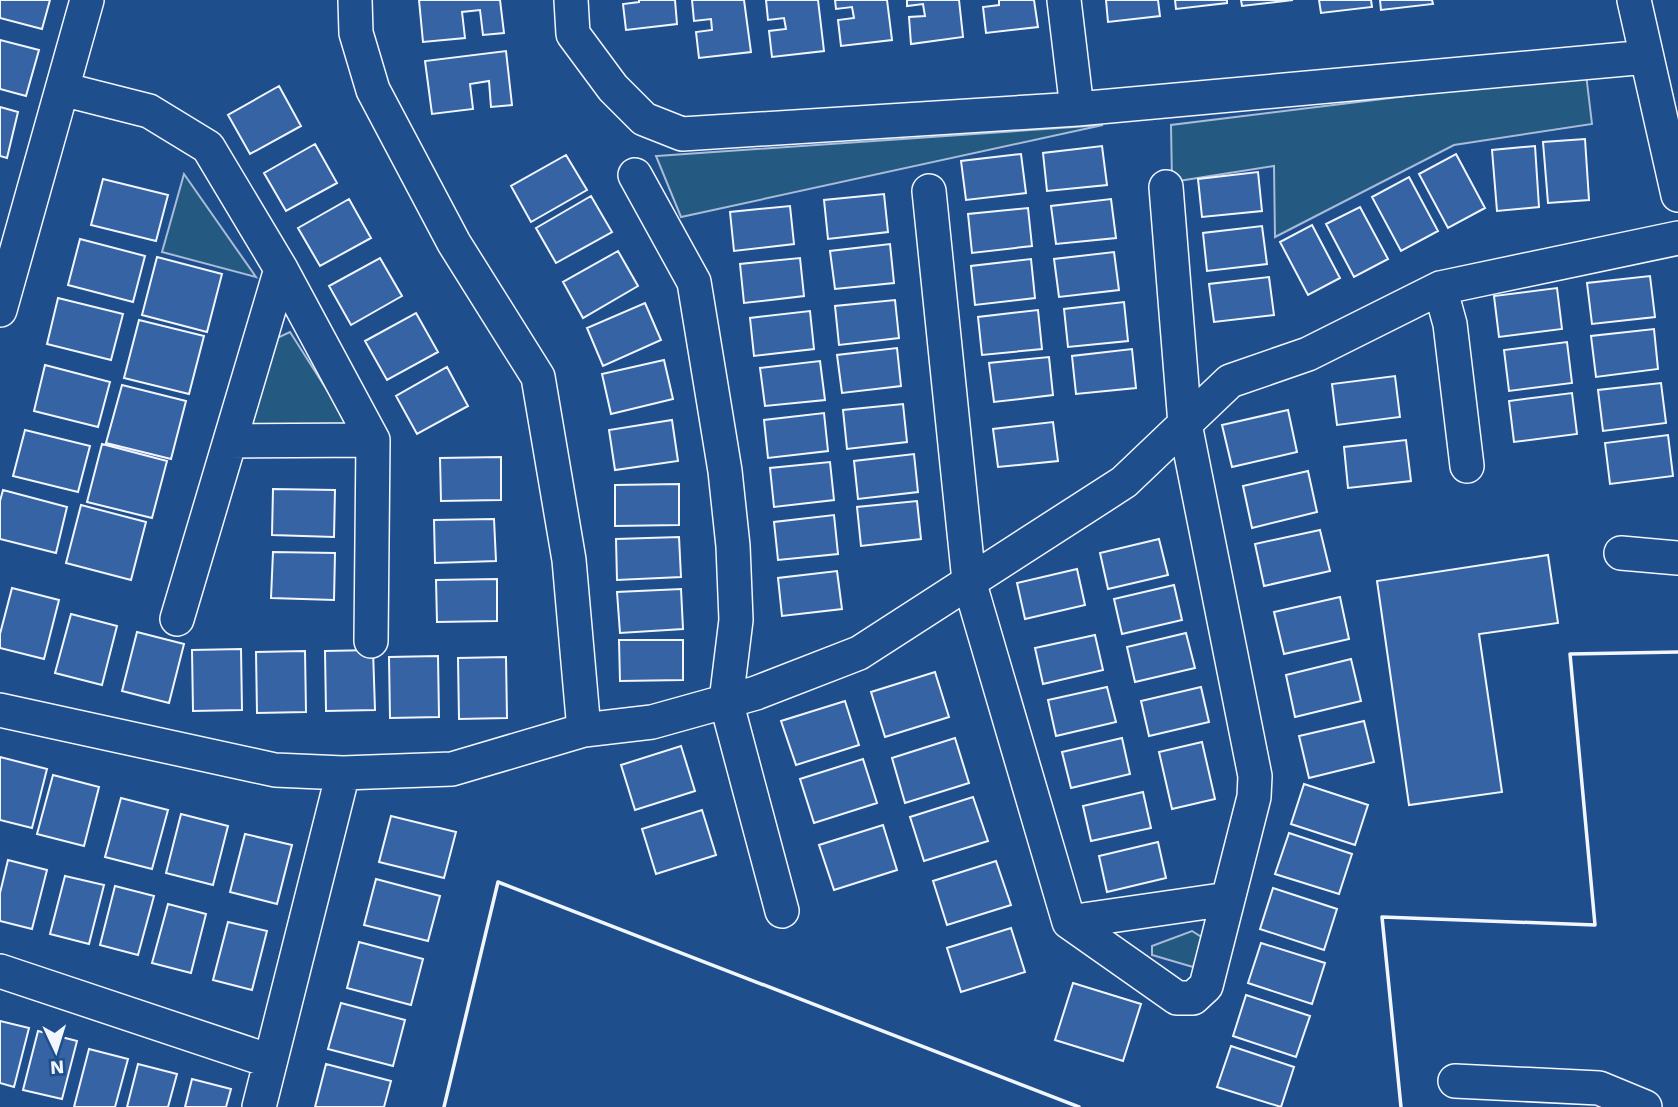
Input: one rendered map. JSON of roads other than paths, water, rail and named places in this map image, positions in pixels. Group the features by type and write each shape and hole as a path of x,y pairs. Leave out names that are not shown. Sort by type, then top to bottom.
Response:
{"street":[{"path":"0,310 87,0"},
{"path":"355,0 356,33 373,90 454,243 538,377 569,560 584,730"},
{"path":"571,0 573,34 613,88 644,118 682,134 1077,109 1647,57"},
{"path":"1064,0 1077,109"},
{"path":"1634,0 1678,195"},
{"path":"62,89 149,111 208,147 281,269 373,440 371,641"},
{"path":"635,175 694,282 726,471 733,545 736,620 726,701 782,911"},
{"path":"929,191 969,581 1069,922 1177,998 1193,998 1206,986 1254,797 1255,776 1185,424 1166,187"},
{"path":"0,710 275,770 342,772 452,769 584,730 652,722 756,693 859,653 1124,482 1230,381 1308,354 1440,288 1678,238"},
{"path":"177,619 281,269"},
{"path":"1440,288 1450,324 1467,466"},
{"path":"230,441 373,440"},
{"path":"1622,553 1678,558"},
{"path":"259,1107 342,772"},
{"path":"1069,922 1228,899"},
{"path":"0,971 270,1061"},
{"path":"1455,1081 1599,1088 1645,1107"}]}
